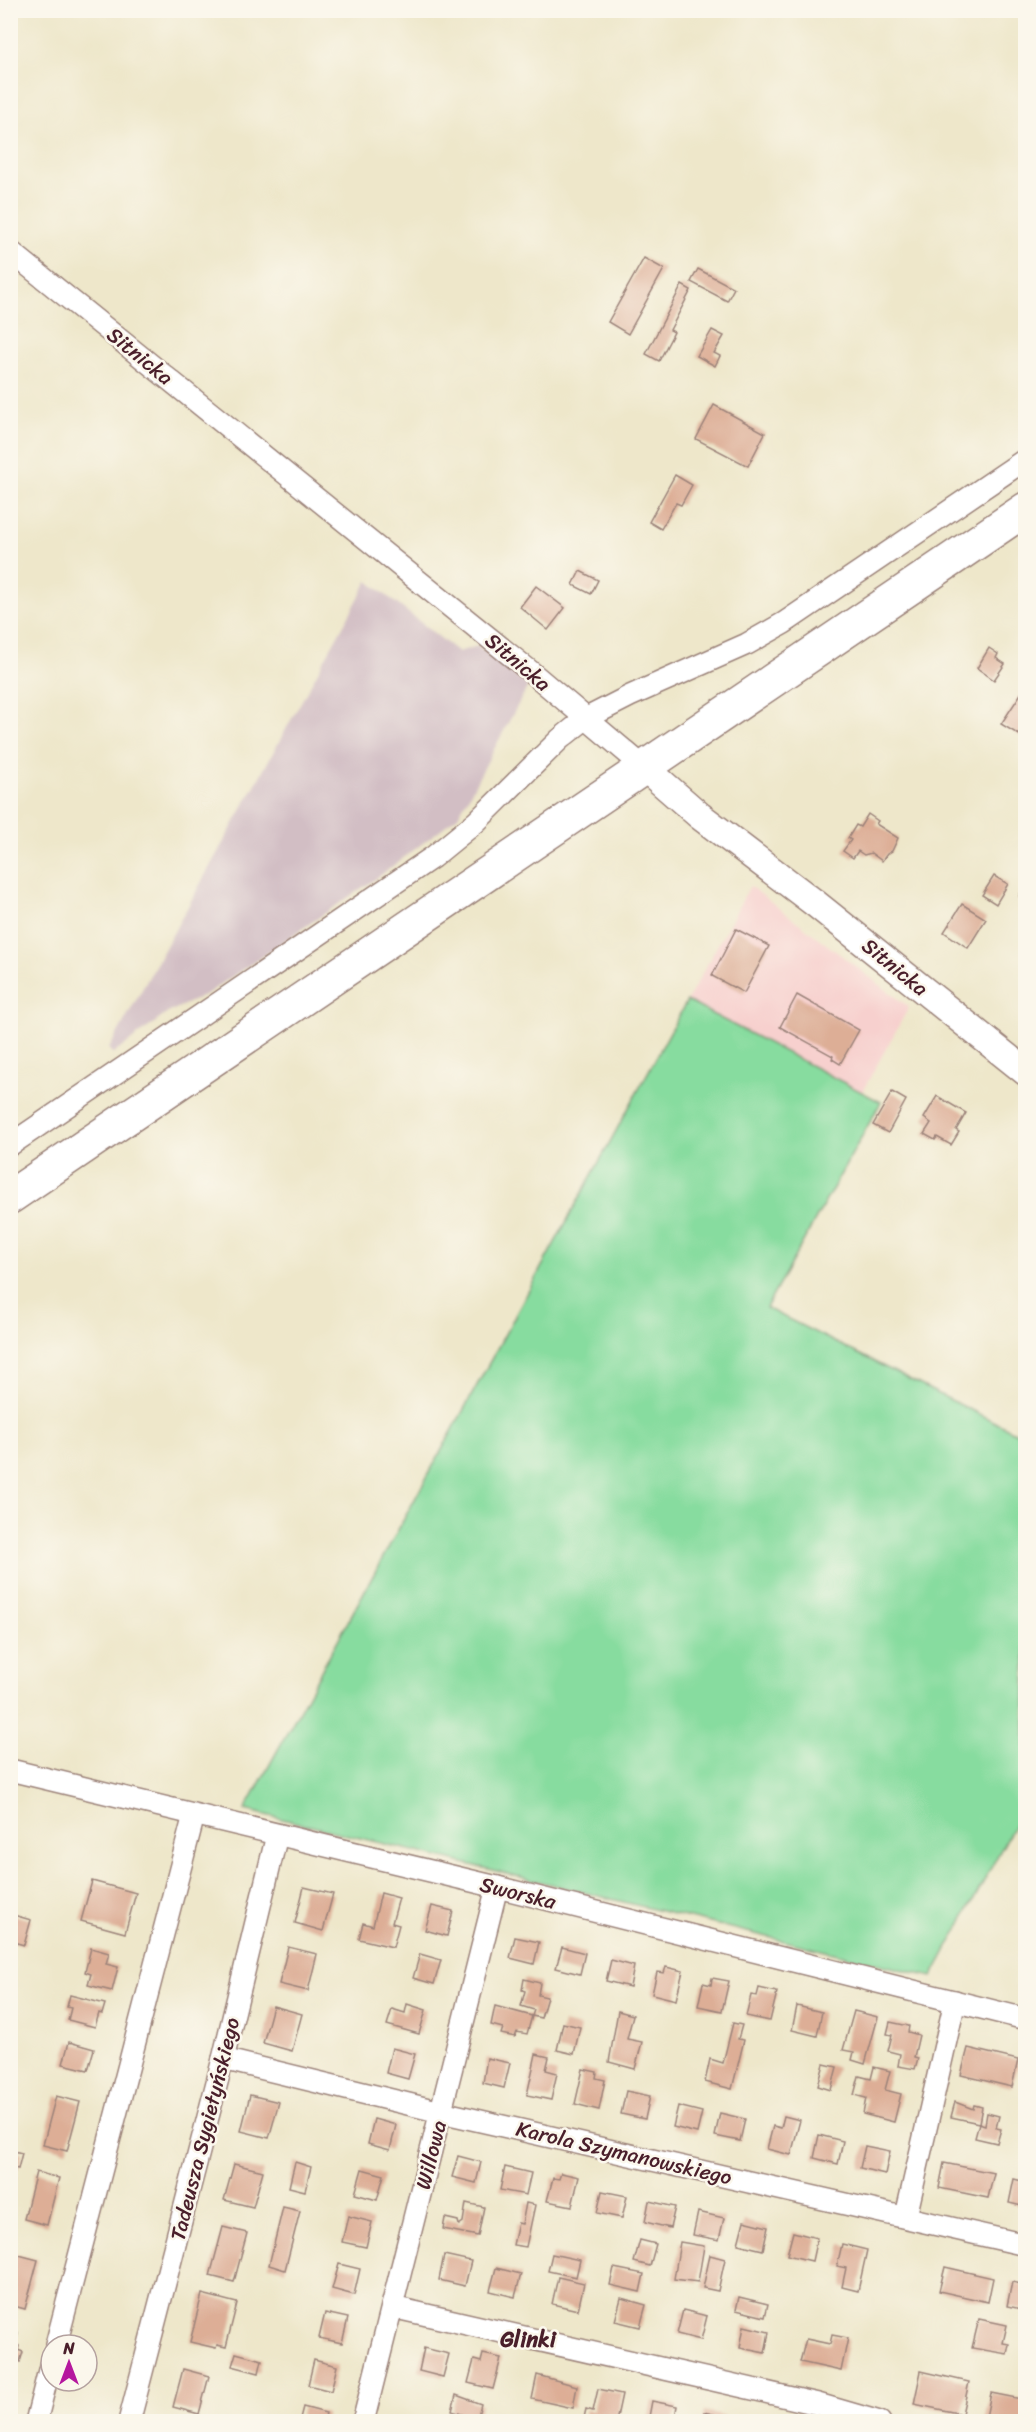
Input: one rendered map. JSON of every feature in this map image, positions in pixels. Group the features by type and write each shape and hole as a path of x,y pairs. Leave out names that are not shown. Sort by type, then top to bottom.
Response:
{"main road":[{"path":"10,1197 1026,509"}],"street":[{"name":"Sitnicka","path":"10,251 530,671 700,816 816,904 1026,1072"},
{"path":"10,1145 433,857 476,822 560,739 585,719 630,696 747,644 784,623 1026,459"},
{"name":"Sworska","path":"12,1775 194,1815 497,1887 1026,2019"},
{"path":"59,2333 194,1815"},
{"name":"Tadeusza Sygietyńskiego","path":"129,2421 223,2059 278,1835"},
{"name":"Willowa","path":"363,2421 497,1887"},
{"path":"906,2216 955,2001"},
{"name":"Karola Szymanowskiego","path":"223,2059 441,2112 1026,2245"},
{"path":"392,2307 818,2404 880,2421"},
{"path":"36,2421 43,2393"}],"shaded area":[{"path":"368,581 458,652 478,646 528,686 458,816 381,875 205,995 169,1012 113,1054 109,1049"},
{"path":"750,886 909,1007 862,1092 687,1001"}],"green space":[{"path":"687,1001 881,1102 766,1308 1025,1437 1025,1805 932,1977 245,1810"}],"building":[{"path":"644,258 664,269 628,334 608,322"},
{"path":"698,269 734,288 727,301 691,282"},
{"path":"682,285 691,290 670,330 674,332 659,361 646,354"},
{"path":"712,330 724,336 714,353 720,356 715,366 697,356"},
{"path":"714,405 765,433 748,466 696,439"},
{"path":"675,475 692,485 681,505 676,503 661,529 649,522"},
{"path":"580,571 598,580 591,594 573,585"},
{"path":"536,586 565,608 548,630 520,607"},
{"path":"989,648 998,654 996,658 1005,664 994,680 977,668"},
{"path":"1026,686 1026,739 1001,724"},
{"path":"868,814 878,821 876,824 898,838 892,851 882,861 871,853 864,855 858,851 853,858 843,851 851,840 848,838 856,825 860,827"},
{"path":"994,876 1008,884 996,904 982,895"},
{"path":"1026,884 1026,899 1019,896"},
{"path":"962,904 986,919 968,948 944,932"},
{"path":"736,929 769,946 744,993 712,976"},
{"path":"797,995 859,1030 840,1064 832,1059 833,1056 780,1027"},
{"path":"892,1092 906,1100 888,1133 873,1125"},
{"path":"937,1096 966,1113 956,1130 959,1132 951,1145 937,1137 935,1140 924,1134 931,1123 924,1118"},
{"path":"92,1881 136,1893 125,1933 81,1921"},
{"path":"304,1887 333,1894 323,1931 295,1923"},
{"path":"381,1893 399,1898 392,1923 399,1925 393,1947 359,1939 363,1923 373,1926"},
{"path":"432,1906 453,1911 447,1936 425,1930"},
{"path":"10,1914 31,1920 24,1945 10,1941"},
{"path":"515,1937 539,1942 534,1964 510,1958"},
{"path":"288,1947 317,1954 308,1991 279,1984"},
{"path":"562,1947 585,1953 580,1974 556,1968"},
{"path":"91,1948 109,1953 106,1964 118,1967 112,1991 88,1985 91,1974 85,1972"},
{"path":"420,1954 441,1960 434,1984 413,1978"},
{"path":"611,1960 634,1966 630,1987 606,1981"},
{"path":"666,1967 683,1971 676,2000 652,1994 657,1972 664,1973"},
{"path":"712,1978 729,1981 722,2011 698,2006 703,1983 711,1985"},
{"path":"524,1979 540,1983 538,1995 547,1997 541,2018 532,2016 534,2010 521,2006 525,1991 522,1990"},
{"path":"759,1988 777,1992 770,2021 746,2016 751,1995 757,1996"},
{"path":"70,1995 105,2004 102,2014 99,2013 95,2027 68,2020 71,2008 67,2007"},
{"path":"407,2004 426,2010 419,2034 387,2025 392,2009 405,2013"},
{"path":"273,2006 302,2014 292,2051 263,2043"},
{"path":"495,2006 532,2016 527,2034 517,2032 515,2037 501,2034 503,2028 491,2025"},
{"path":"797,2006 822,2012 817,2036 792,2030"},
{"path":"618,2011 633,2015 627,2039 642,2042 635,2069 609,2062"},
{"path":"854,2011 878,2017 865,2064 852,2060 854,2052 843,2050"},
{"path":"890,2022 909,2026 908,2032 919,2035 914,2057 918,2058 915,2069 898,2066 900,2054 888,2051 892,2035 887,2034"},
{"path":"563,2023 580,2027 574,2054 557,2050"},
{"path":"733,2023 742,2025 738,2039 744,2040 732,2089 705,2082 710,2059 723,2063"},
{"path":"69,2042 94,2049 88,2070 63,2064"},
{"path":"392,2048 415,2054 408,2079 386,2073"},
{"path":"968,2048 1018,2060 1012,2087 961,2075"},
{"path":"536,2054 549,2057 546,2070 557,2073 551,2100 527,2095"},
{"path":"487,2058 510,2063 504,2088 483,2083"},
{"path":"824,2064 837,2067 831,2090 818,2086"},
{"path":"874,2067 890,2071 885,2090 901,2094 894,2122 863,2114 866,2098 854,2095 859,2076 871,2079"},
{"path":"583,2069 597,2072 596,2078 605,2080 599,2110 575,2104"},
{"path":"626,2091 650,2096 645,2119 621,2114"},
{"path":"250,2095 279,2102 269,2138 241,2131"},
{"path":"56,2096 80,2102 67,2151 43,2145"},
{"path":"955,2102 973,2109 974,2105 982,2107 979,2123 951,2117"},
{"path":"678,2106 702,2112 697,2133 673,2127"},
{"path":"720,2113 745,2119 740,2141 715,2136"},
{"path":"987,2113 999,2116 996,2128 1001,2129 997,2143 975,2138 979,2123 985,2125"},
{"path":"784,2116 800,2120 791,2155 767,2149 773,2126 781,2128"},
{"path":"374,2119 396,2125 390,2150 368,2144"},
{"path":"819,2135 843,2141 838,2164 814,2158"},
{"path":"865,2146 890,2151 885,2174 860,2168"},
{"path":"10,2150 22,2153 18,2169 10,2167"},
{"path":"458,2156 481,2162 476,2183 452,2177"},
{"path":"295,2162 311,2167 305,2191 289,2187"},
{"path":"944,2163 994,2173 988,2198 939,2188"},
{"path":"234,2164 263,2171 253,2207 224,2200"},
{"path":"505,2167 531,2173 526,2195 500,2190"},
{"path":"362,2169 384,2175 377,2200 355,2194"},
{"path":"36,2172 59,2178 47,2225 24,2219"},
{"path":"561,2173 579,2177 572,2206 547,2201 553,2178 559,2179"},
{"path":"1014,2179 1026,2182 1026,2207 1009,2203"},
{"path":"602,2191 627,2196 622,2218 597,2213"},
{"path":"649,2201 675,2207 670,2228 645,2222"},
{"path":"466,2203 484,2207 478,2236 443,2229 445,2218 458,2221 459,2225 463,2222"},
{"path":"526,2203 535,2205 526,2247 513,2245 518,2223 522,2224"},
{"path":"283,2207 300,2211 285,2270 269,2265"},
{"path":"698,2212 724,2218 719,2240 693,2235"},
{"path":"348,2216 372,2222 366,2247 342,2242"},
{"path":"744,2221 768,2227 763,2250 738,2244"},
{"path":"223,2227 247,2233 234,2282 210,2276"},
{"path":"793,2232 817,2238 812,2261 787,2255"},
{"path":"640,2240 656,2244 650,2266 634,2262"},
{"path":"680,2242 704,2246 698,2282 674,2279"},
{"path":"842,2244 867,2250 858,2291 842,2287 846,2268 837,2266"},
{"path":"15,2254 38,2260 25,2309 10,2305 10,2271"},
{"path":"552,2254 580,2260 576,2277 548,2271"},
{"path":"444,2255 471,2261 465,2286 439,2280"},
{"path":"710,2255 725,2259 718,2291 703,2288"},
{"path":"339,2264 360,2269 354,2295 332,2289"},
{"path":"945,2267 993,2278 988,2302 939,2291"},
{"path":"496,2268 521,2274 515,2297 490,2291"},
{"path":"614,2268 644,2274 640,2292 610,2285"},
{"path":"558,2277 584,2283 578,2310 552,2304"},
{"path":"1012,2282 1026,2285 1026,2310 1007,2306"},
{"path":"202,2294 237,2303 226,2347 217,2345 216,2348 190,2342"},
{"path":"739,2297 768,2304 765,2317 736,2310"},
{"path":"621,2298 646,2305 640,2327 615,2321"},
{"path":"683,2310 707,2316 701,2340 677,2334"},
{"path":"325,2313 348,2318 342,2343 319,2338"},
{"path":"979,2319 1007,2325 1003,2343 1009,2344 1007,2354 972,2348"},
{"path":"744,2326 769,2332 765,2353 740,2348"},
{"path":"10,2331 18,2333 16,2343 19,2346 18,2350 23,2352 20,2362 13,2360 11,2368"},
{"path":"832,2335 848,2338 841,2371 800,2362 806,2339 830,2344"},
{"path":"424,2348 449,2354 443,2377 419,2371"},
{"path":"236,2353 262,2360 259,2373 232,2366"},
{"path":"483,2354 501,2358 493,2389 468,2383 474,2360 481,2362"},
{"path":"314,2360 337,2366 331,2391 308,2385"},
{"path":"183,2369 209,2376 199,2414 173,2407"},
{"path":"921,2371 969,2382 962,2414 914,2404"},
{"path":"537,2375 577,2386 573,2408 532,2399"},
{"path":"598,2389 622,2394 616,2422 583,2422 586,2409 593,2411"},
{"path":"991,2393 1026,2400 1026,2422 985,2422"},
{"path":"456,2395 481,2404 477,2419 452,2411"},
{"path":"652,2401 677,2406 674,2422 648,2422"},
{"path":"303,2407 326,2413 324,2422 299,2422"},
{"path":"704,2412 730,2418 729,2422 702,2422"}],"district":[{"name":"Glinki","path":"528,2339"}]}
